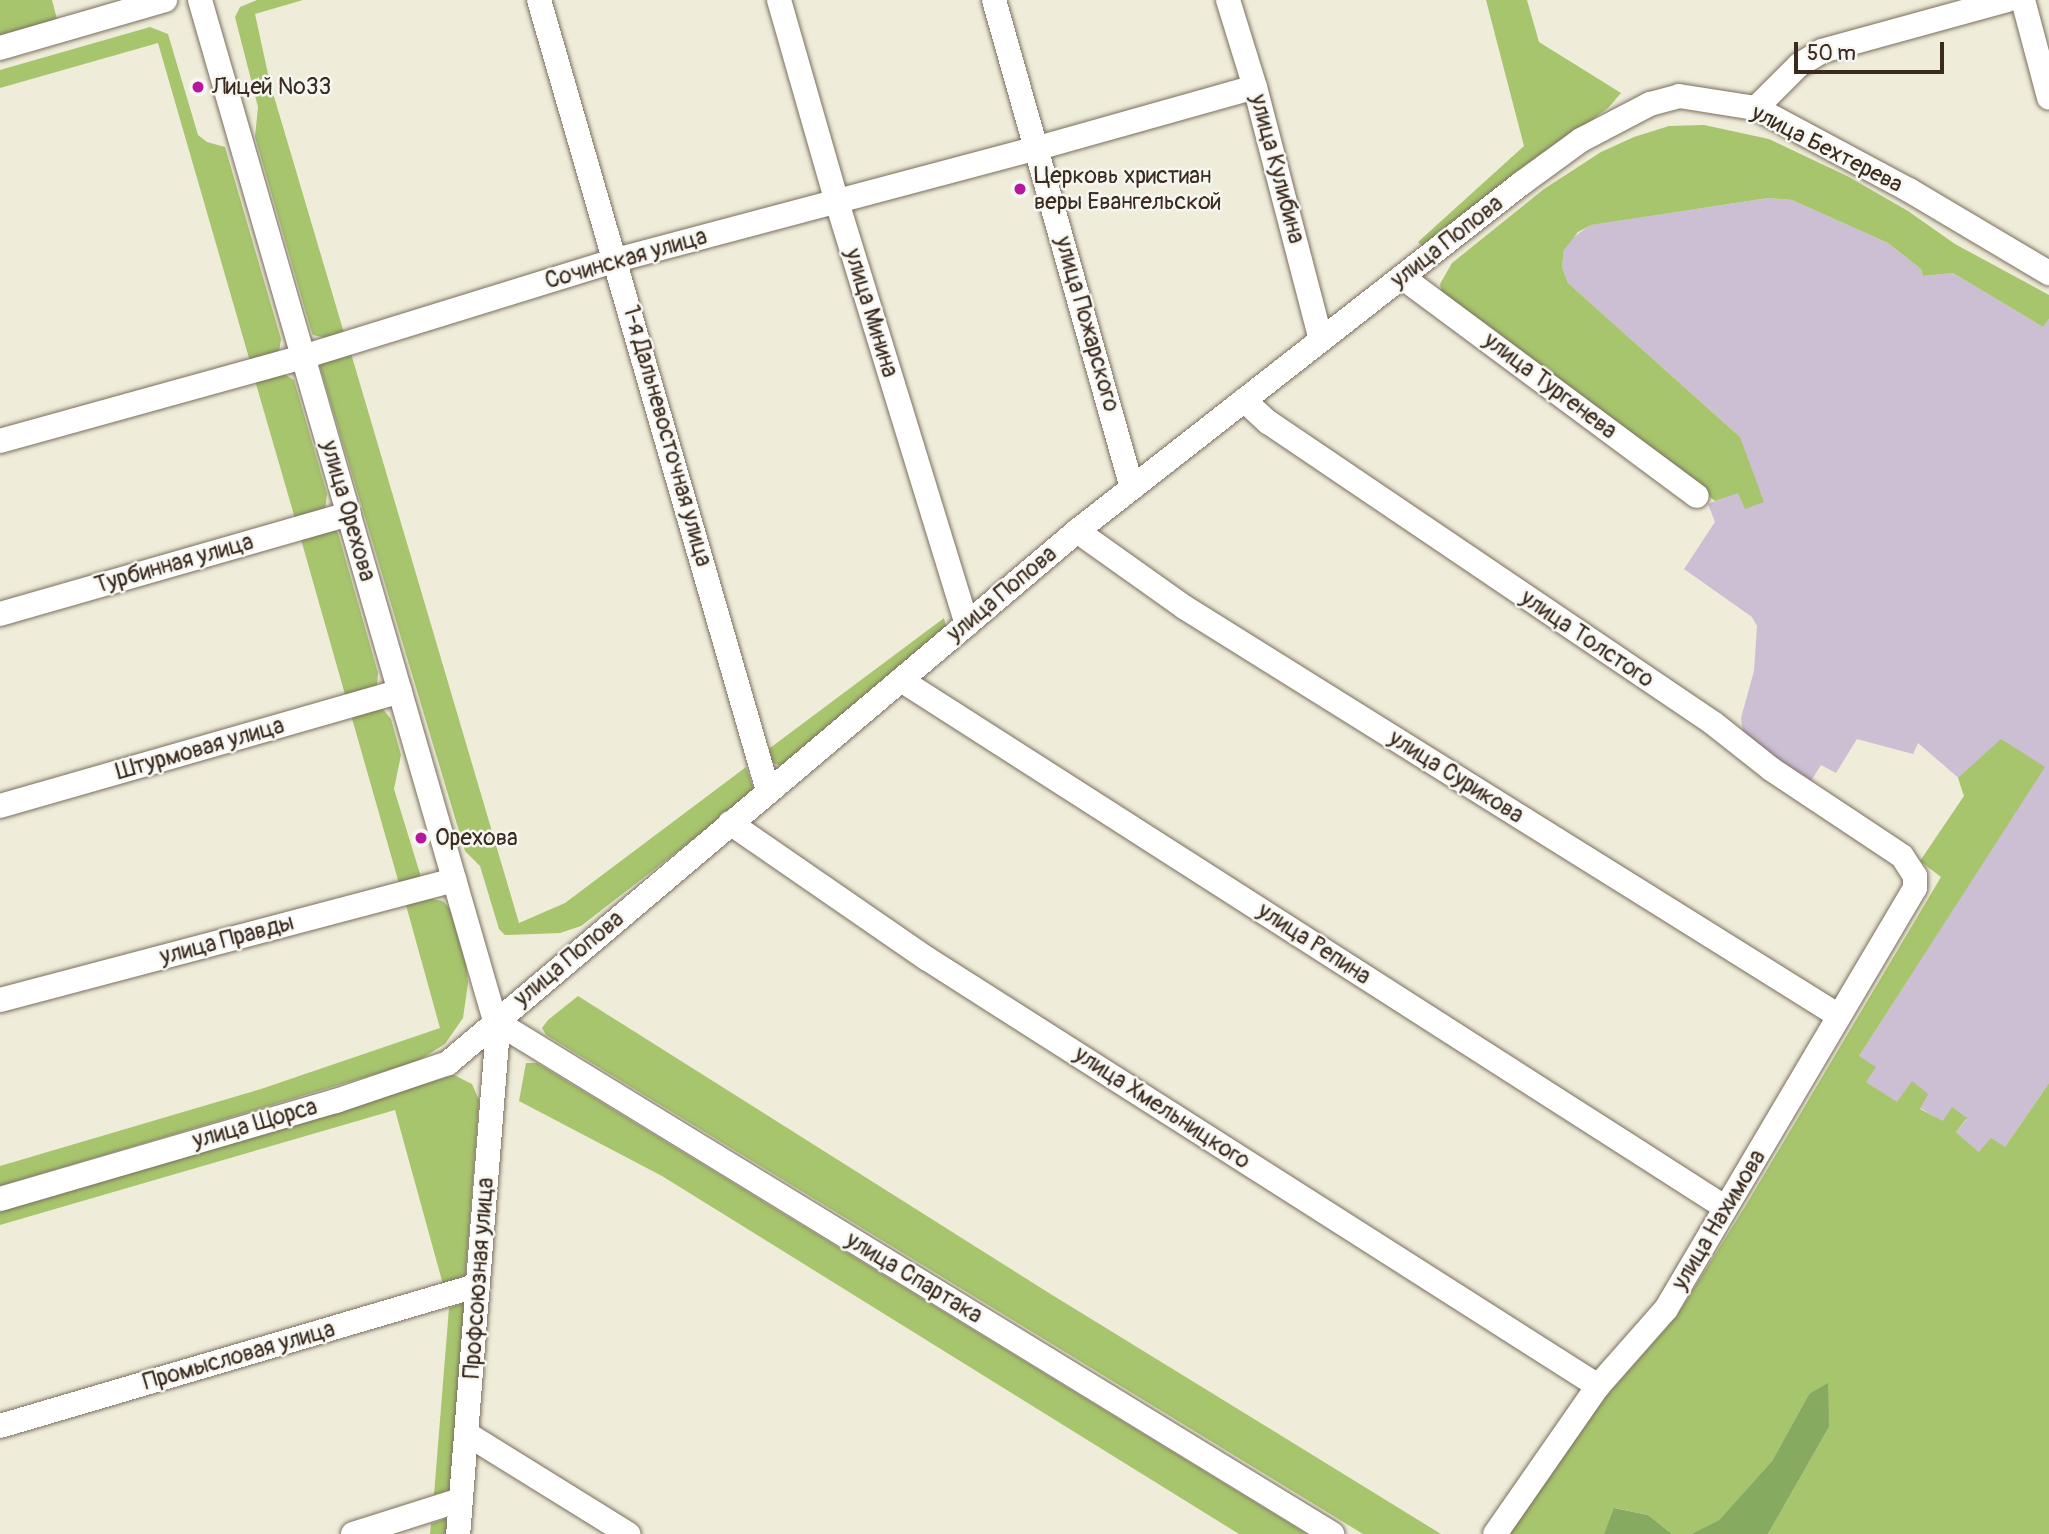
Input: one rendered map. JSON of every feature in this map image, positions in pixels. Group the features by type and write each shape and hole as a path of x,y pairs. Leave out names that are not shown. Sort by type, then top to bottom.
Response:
{"street":[{"path":"0,48 165,0"},
{"name":"улица Орехова","path":"200,0 495,1021"},
{"name":"1-я Дальневосточная улица","path":"539,0 768,792"},
{"name":"улица Минина","path":"779,0 837,202 967,624"},
{"name":"улица Пожарского","path":"994,0 1132,488"},
{"name":"улица Кулибина","path":"1227,0 1255,87 1321,340"},
{"path":"1756,108 1799,65 1822,51 2007,0"},
{"path":"2023,0 2049,98"},
{"name":"Сочинская улица","path":"0,440 303,357 616,260 1038,148 1255,87"},
{"name":"улица Бехтерева","path":"1522,183 1581,140 1650,104 1679,96 1756,108 1909,190 2049,273"},
{"name":"улица Попова","path":"495,1021 1077,531 1522,183"},
{"name":"улица Тургенева","path":"1402,276 1697,496"},
{"name":"улица Толстого","path":"1244,400 1268,422 1713,723 1771,769 1902,856 1911,866 1915,888"},
{"name":"Турбинная улица","path":"0,614 349,514"},
{"name":"улица Сурикова","path":"1077,531 1184,607 1839,1016"},
{"name":"улица Репина","path":"901,680 1726,1208"},
{"name":"Штурмовая улица","path":"0,806 400,691"},
{"name":"улица Хмельницкого","path":"730,823 926,958 1598,1386"},
{"name":"улица Правды","path":"0,1000 454,880"},
{"name":"улица Нахимова","path":"1494,1534 1598,1386 1666,1309 1915,888"},
{"name":"улица Щорса","path":"0,1199 336,1101 442,1065 495,1021"},
{"name":"Профсоюзная улица","path":"457,1534 497,1041 495,1021"},
{"name":"улица Спартака","path":"495,1021 1332,1534"},
{"name":"Промысловая улица","path":"0,1426 477,1286"},
{"path":"467,1434 628,1534"},
{"path":"353,1534 460,1500"}],"shaded area":[{"path":"1768,198 1792,200 1888,243 1921,269 1923,276 1953,273 2043,327 2049,319 2049,1083 2005,1147 1979,1152 1956,1132 1967,1119 1943,1122 1920,1108 1912,1082 1897,1103 1866,1082 1859,1056 2044,767 1962,781 1918,743 1913,754 1857,739 1836,773 1821,765 1811,781 1753,746 1743,733 1741,718 1754,671 1757,626 1752,617 1684,569 1715,522 1708,504 1738,492 1740,437 1568,283 1562,267 1564,250 1570,240 1590,225"}],"green space":[{"path":"0,0 52,0 58,23 0,50"},
{"path":"257,0 303,0 255,14 270,83 344,333 326,338 313,335 311,330 255,137 258,107 235,17 240,7"},
{"path":"1486,0 1527,0 1539,42 1621,93 1609,107 1423,247 1418,242 1524,146"},
{"path":"150,27 168,34 198,135 207,142 225,147 281,339 279,352 251,365 158,43 0,88 0,70"},
{"path":"1704,125 1769,139 1849,177 1908,211 1955,244 2049,295 2049,319 2043,327 1953,273 1923,276 1921,269 1888,243 1792,200 1768,198 1591,225 1578,232 1564,250 1562,267 1568,283 1740,437 1764,502 1745,509 1738,493 1715,501 1442,294 1440,284 1452,263 1544,189 1601,152 1634,137 1669,126"},
{"path":"350,350 519,923 565,903 746,767 753,787 749,796 581,926 560,933 505,935 499,929 480,866 465,851 320,367 323,360"},
{"path":"279,371 294,380 327,494 325,511 296,522 254,377"},
{"path":"333,529 338,533 378,673 377,686 346,698 300,536"},
{"path":"944,618 946,627 781,766 771,762 766,751"},
{"path":"381,707 391,719 401,755 394,789 421,877 400,887 351,715"},
{"path":"2001,739 2045,767 1859,1056 1876,1067 1866,1082 1897,1102 1912,1081 1928,1094 1920,1109 1943,1121 1952,1107 1967,1118 1956,1132 1979,1152 1991,1138 2005,1147 2049,1083 2049,1534 1768,1534 1829,1427 1809,1394 1772,1461 1719,1520 1691,1534 1672,1534 1648,1515 1615,1508 1604,1534 1508,1534 1602,1401 1676,1317 1746,1205 1941,877 1920,861 1964,796 1958,778"},
{"path":"431,899 443,901 452,911 465,951 468,983 463,1018 445,1044 416,1062 0,1186 0,1166 261,1089 440,1028 406,905"},
{"path":"578,996 1049,1293 1441,1534 1363,1534 546,1035 542,1028 548,1020"},
{"path":"526,1063 537,1063 1307,1534 1239,1534 662,1176 519,1101"},
{"path":"454,1075 472,1084 479,1100 465,1282 444,1288 395,1110 0,1225 0,1210"},
{"path":"467,1302 450,1490 434,1495 449,1308"},
{"path":"1828,1383 1829,1427 1768,1534 1691,1534 1719,1520 1772,1461 1809,1394"},
{"path":"1614,1508 1648,1515 1672,1534 1604,1534"},
{"path":"447,1518 446,1534 430,1534 431,1524"}],"place":[{"name":"Лицей №33","path":"198,87"},
{"name":"Церковь христиан веры Евангельской","path":"1020,189"},
{"name":"Орехова","path":"421,838"}]}
